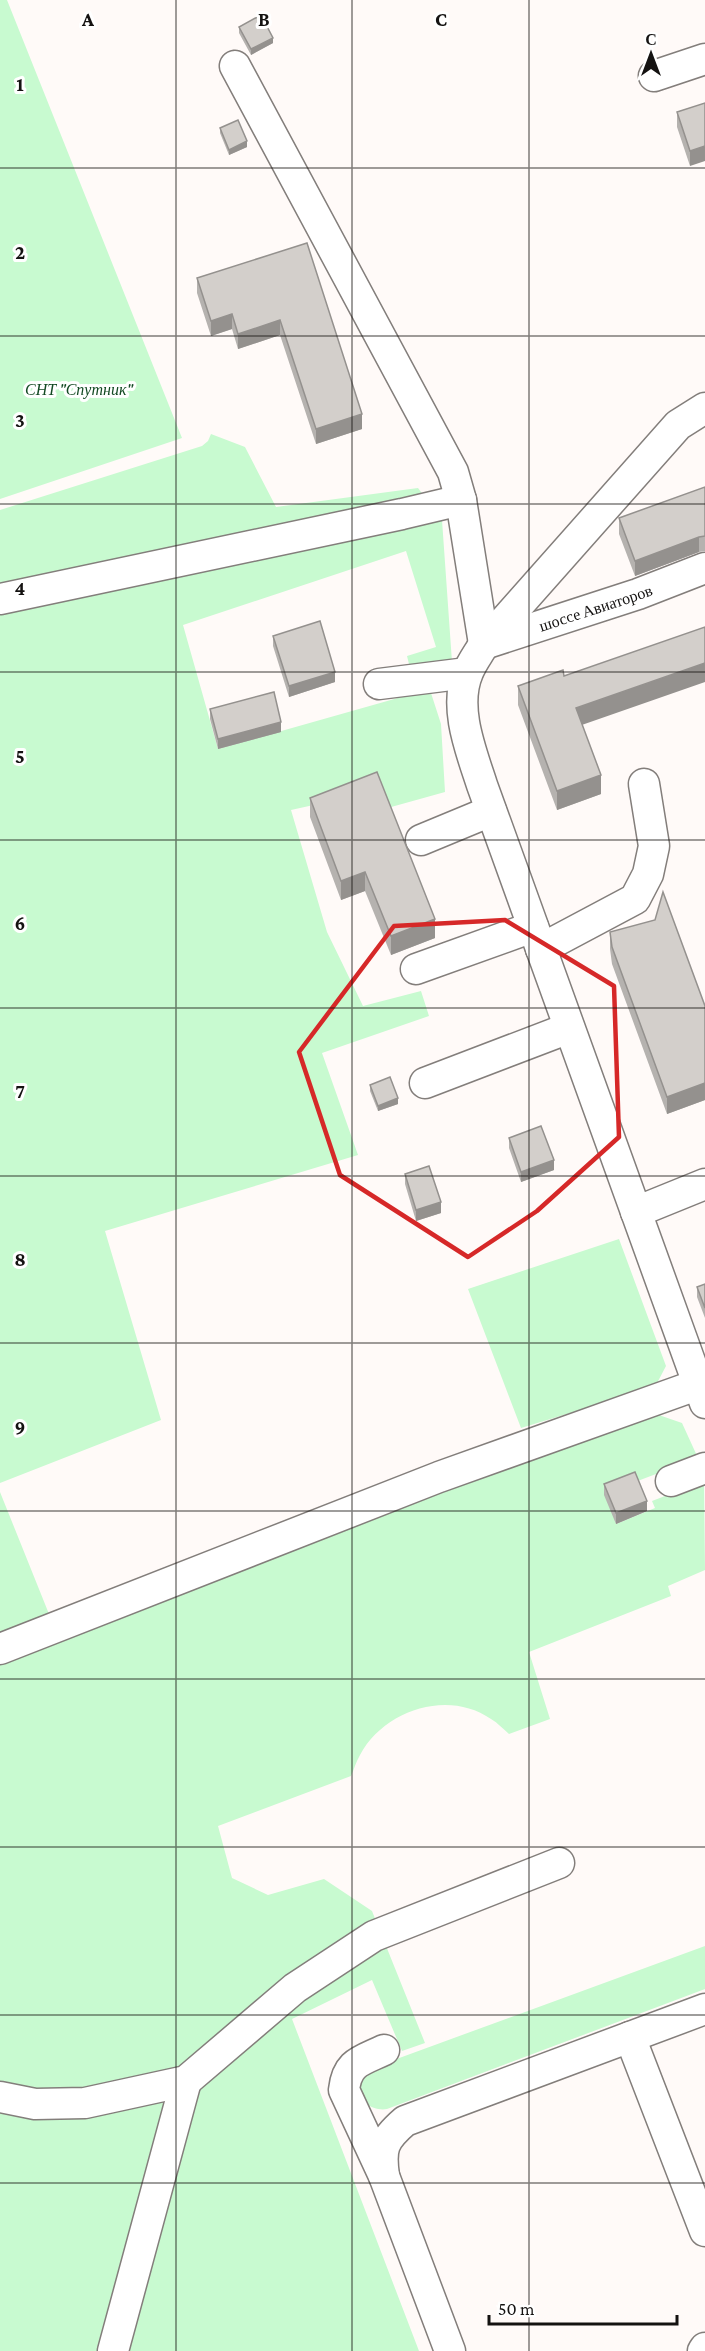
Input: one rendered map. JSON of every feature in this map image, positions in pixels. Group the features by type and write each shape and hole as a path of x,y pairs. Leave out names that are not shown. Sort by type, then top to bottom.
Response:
{"lane":[{"path":"654,76 705,59"},
{"path":"235,66 453,472 461,500 484,644"},
{"path":"0,1649 439,1477 703,1390 491,811 468,741 462,702 467,673 484,644 678,425 705,408"},
{"path":"0,599 461,500"},
{"name":"шоссе Авиаторов","path":"484,644 638,594 705,568"},
{"path":"379,684 467,673"},
{"path":"416,969 537,938 634,899 648,874 654,846 644,784"},
{"path":"421,840 491,811"},
{"path":"425,1083 569,1028"},
{"path":"636,1212 705,1184"},
{"path":"671,1481 705,1468"},
{"path":"0,2097 35,2104 85,2103 186,2081 295,1988 374,1936 558,1863"},
{"path":"384,2176 382,2149 386,2140 405,2121 705,2009"},
{"path":"630,2037 705,2231"},
{"path":"384,2050 354,2064 346,2077 344,2090 384,2176 450,2351"},
{"path":"113,2351 186,2081"}],"highlighted area":[{"path":"505,920 614,986 619,1137 537,1211 468,1257 340,1175 299,1052 394,926"}],"green space":[{"name":"СНТ \"Спутник\"","path":"0,0 7,0 182,438 0,499"},
{"path":"211,434 245,447 276,507 418,488 442,520 452,662 410,668 407,656 436,647 406,551 183,625 218,749 419,692 431,693 441,724 445,792 384,809 377,791 291,810 327,932 363,1006 421,991 429,1016 322,1053 358,1155 105,1231 161,1420 0,1483 0,510 202,446"},
{"path":"619,1239 666,1366 655,1387 521,1428 468,1289"},
{"path":"653,1413 682,1423 698,1458 635,1482 616,1524 655,1508 652,1501 704,1481 705,1570 668,1586 671,1596 529,1652 550,1719 509,1734 494,1721 474,1710 437,1705 418,1709 385,1726 371,1739 360,1755 351,1776 218,1826 232,1878 268,1895 324,1879 372,1911 425,2043 402,2051 372,1980 292,2019 419,2351 0,2351 0,1660"},
{"path":"0,1492 49,1614 0,1634"},
{"path":"705,1946 705,1989 387,2109 369,2106 360,2097 358,2085 364,2074 372,2068"}],"building":[{"path":"261,15 273,38 251,49 239,27"},
{"path":"705,103 705,146 690,151 677,112"},
{"path":"238,120 247,141 229,150 220,128"},
{"path":"307,243 362,414 316,429 280,320 238,334 232,314 211,321 197,278"},
{"path":"705,487 705,536 635,561 619,518"},
{"path":"320,621 335,672 289,686 273,636"},
{"path":"705,627 705,663 576,708 601,775 557,791 518,686 563,670 564,676"},
{"path":"274,692 281,722 218,739 210,709"},
{"path":"377,772 435,919 391,936 365,872 341,881 310,798"},
{"path":"663,892 705,1006 705,1083 667,1097 612,947 610,932 655,920"},
{"path":"390,1077 398,1098 378,1106 370,1085"},
{"path":"541,1126 554,1160 521,1172 509,1138"},
{"path":"429,1166 441,1202 416,1210 405,1174"},
{"path":"705,1284 705,1308 697,1287"},
{"path":"635,1472 647,1501 616,1513 604,1484"}]}
